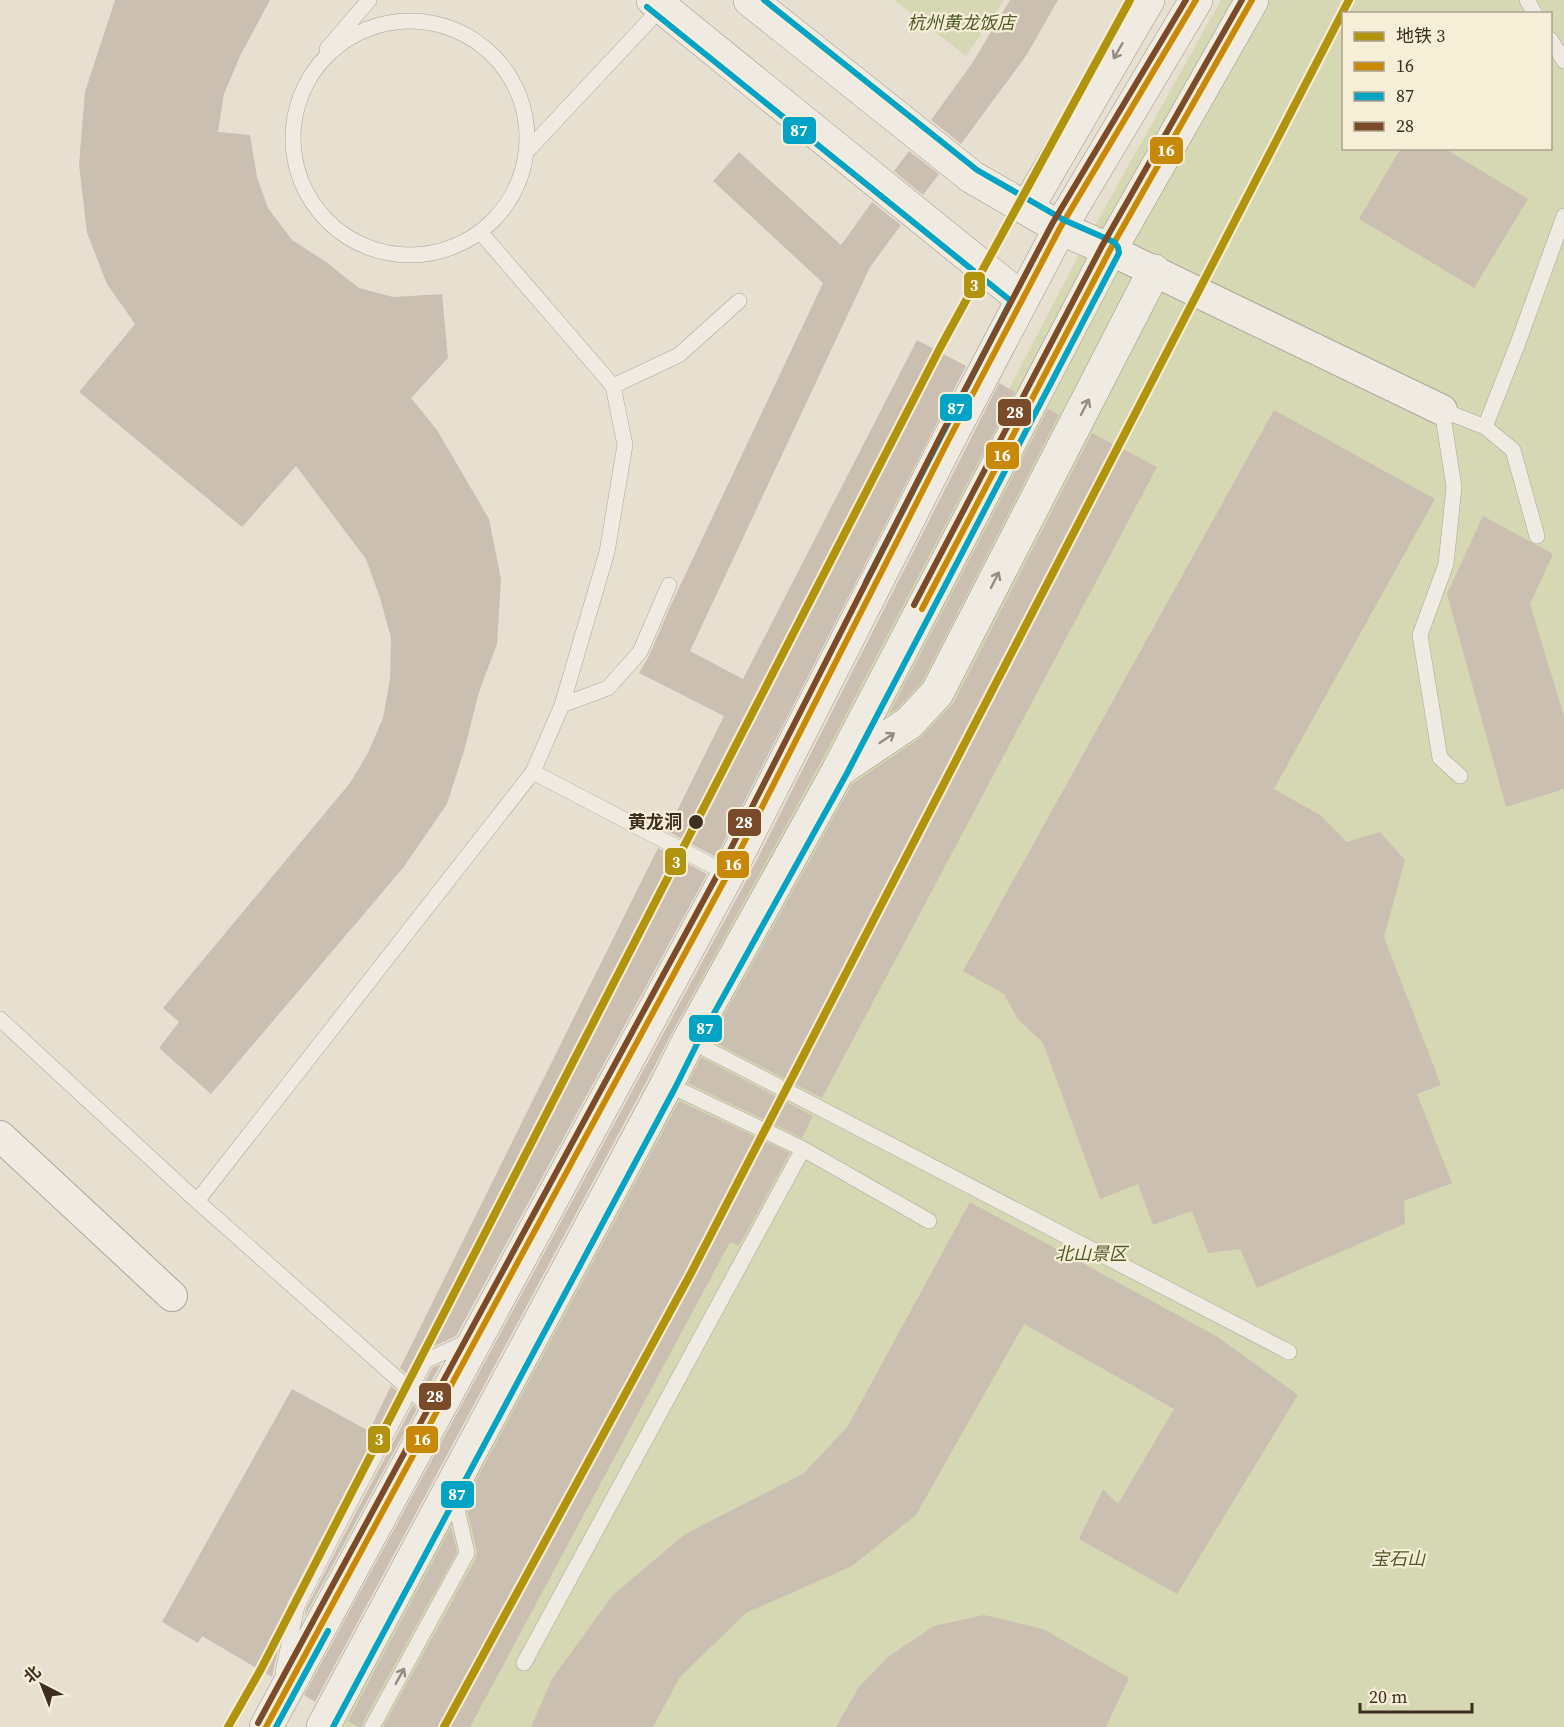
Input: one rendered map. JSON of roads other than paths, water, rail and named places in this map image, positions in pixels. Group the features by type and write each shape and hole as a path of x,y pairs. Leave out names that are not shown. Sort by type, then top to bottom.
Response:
{"main road":[{"path":"750,0 972,177 1060,228 1110,250"},
{"path":"1027,208 1148,0"},
{"path":"270,1719 728,874 1060,228 1196,0"},
{"path":"323,1727 689,1040 838,771 1110,250 1252,0"},
{"path":"657,4 1022,299"},
{"path":"838,771 909,723 937,693 1154,271"}],"street":[{"path":"1110,250 1442,410"},
{"path":"0,1136 172,1296"}],"lane":[{"path":"369,0 325,51 291,110 292,169 318,217 395,257 452,250 482,234 510,203 529,149 657,4"},
{"path":"325,51 408,17 471,34 521,92 529,149"},
{"path":"1552,41 1564,61"},
{"path":"1485,427 1564,216"},
{"path":"197,1201 533,772 562,705 607,552 625,445 613,386 482,234"},
{"path":"613,386 679,355 739,301"},
{"path":"1442,410 1485,427 1513,450 1537,536"},
{"path":"1442,410 1454,488 1446,564 1420,635 1440,758 1460,776"},
{"path":"562,705 608,688 640,652 669,585"},
{"path":"533,772 728,874"},
{"path":"0,1019 197,1201 436,1413"},
{"path":"689,1040 1289,1352"},
{"path":"667,1084 803,1149 929,1221"},
{"path":"524,1664 803,1149"},
{"path":"270,1719 297,1606 425,1361 478,1337"},
{"path":"372,1727 467,1553 452,1486"}],"metro line":[{"name":"3","path":"228,1727 261,1669 940,348 1130,0"},
{"name":"3","path":"1343,12 1349,0"},
{"name":"3","path":"444,1727 690,1275 1342,14"}],"place":[{"name":"黄龙洞","path":"696,822"}],"park label":[{"name":"杭州黄龙饭店","path":"961,23"},
{"name":"北山景区","path":"1091,1254"},
{"name":"宝石山","path":"1398,1559"}]}
